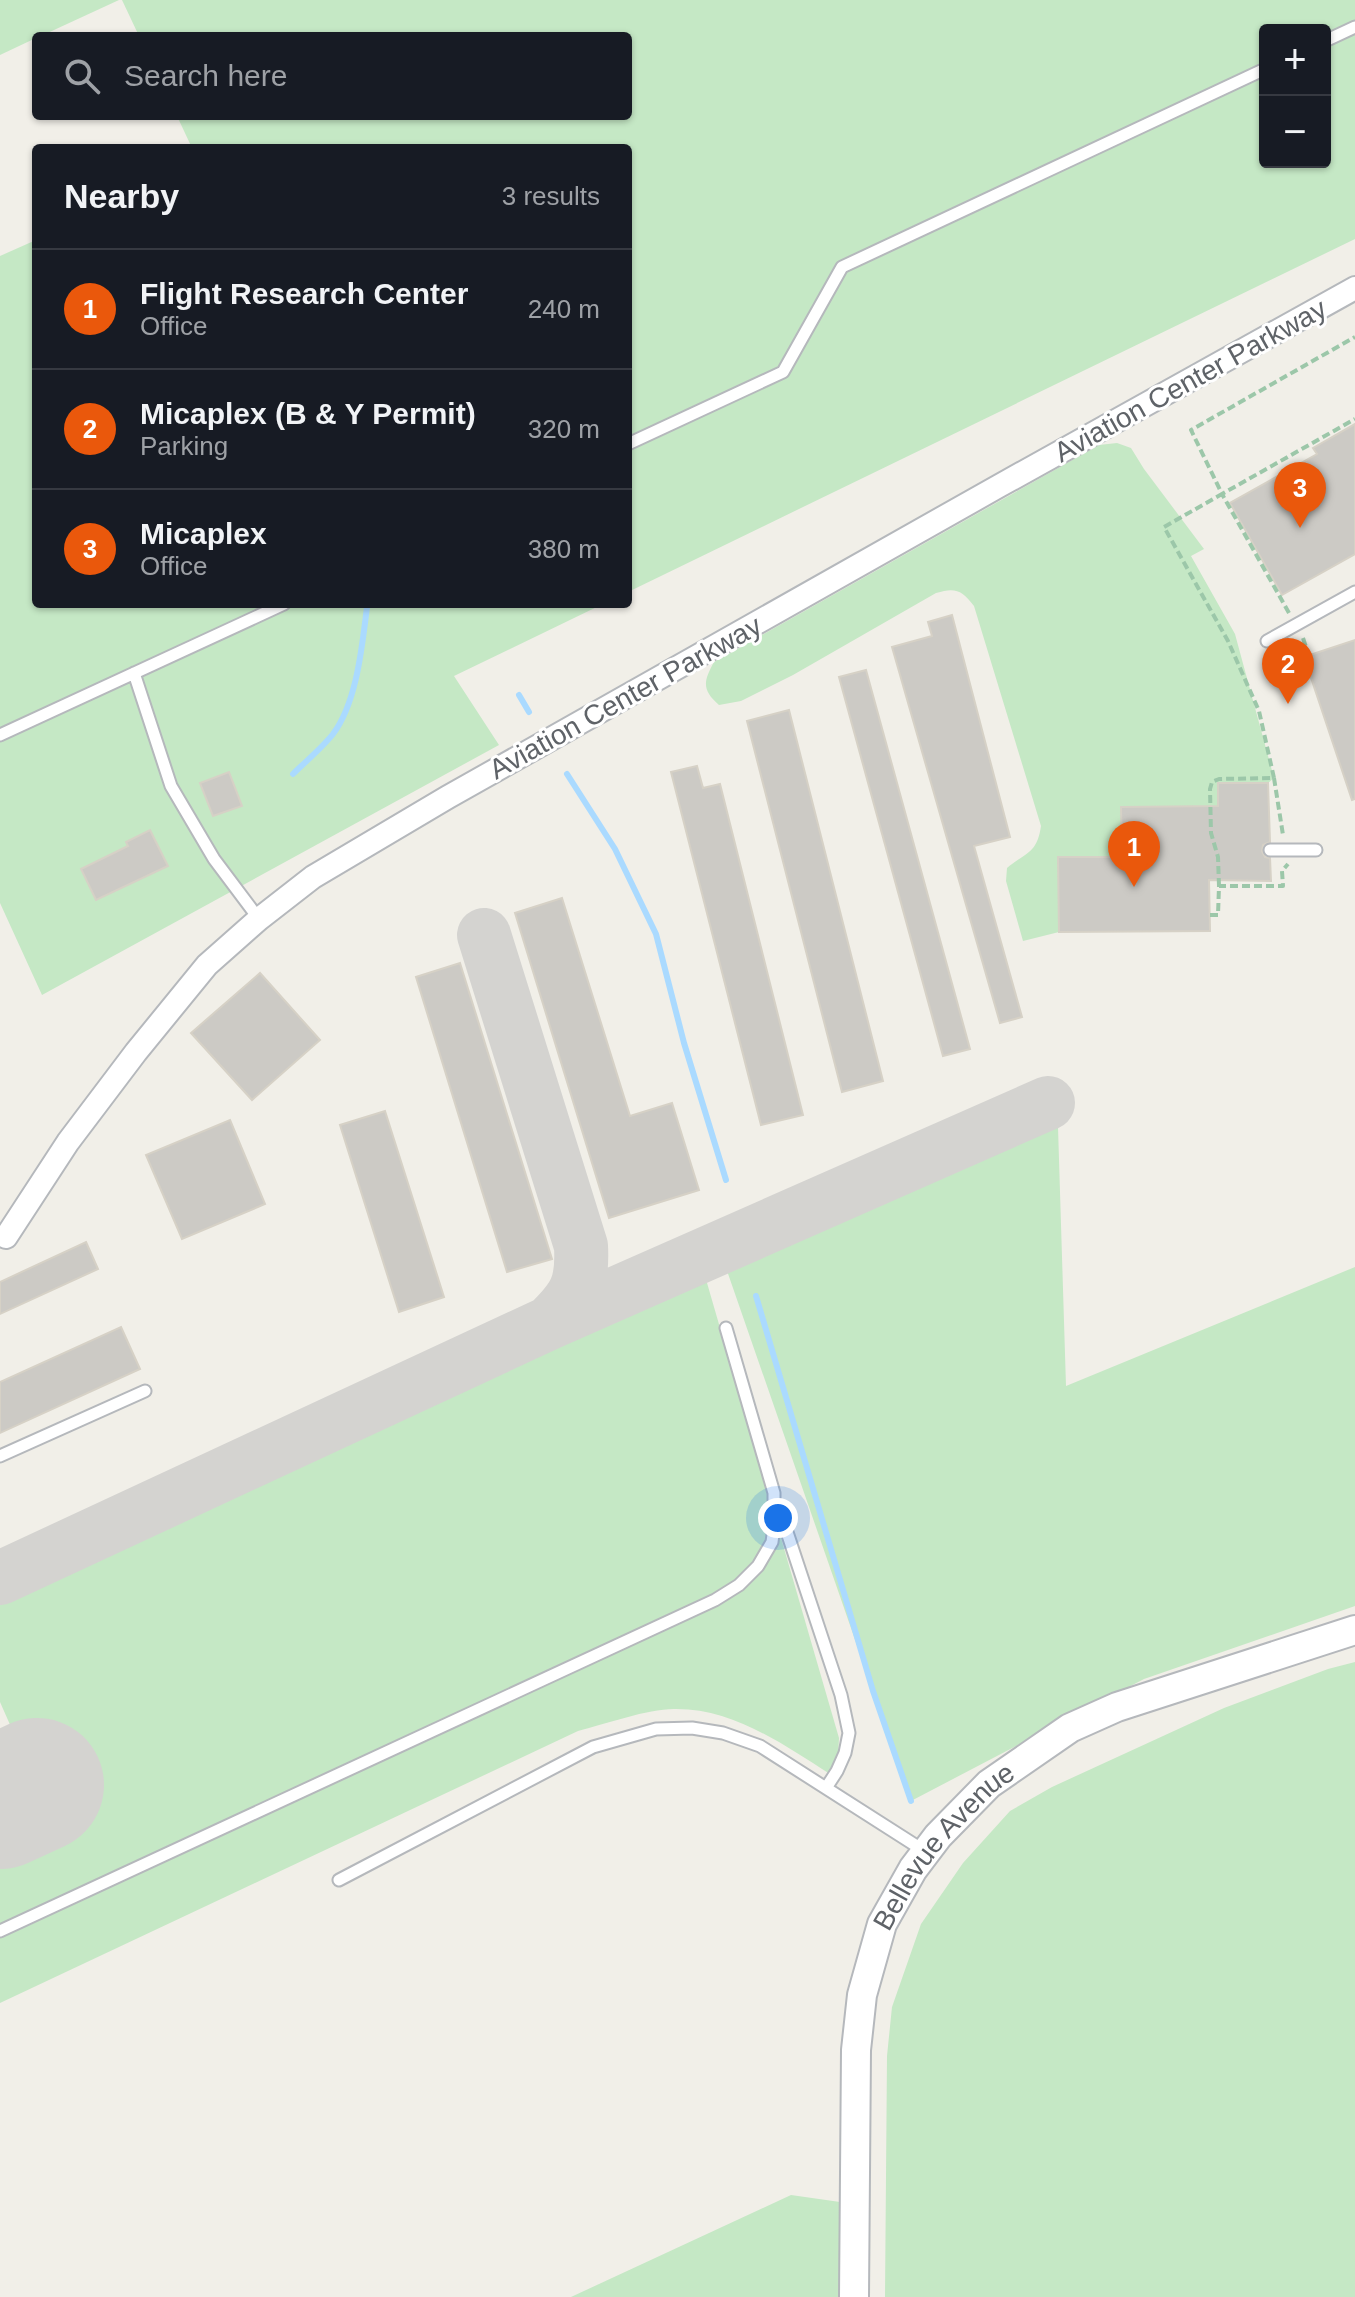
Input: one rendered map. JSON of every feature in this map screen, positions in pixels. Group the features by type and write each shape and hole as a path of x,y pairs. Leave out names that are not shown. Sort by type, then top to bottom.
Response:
{"street":[{"name":"Aviation Center Parkway","path":"3,1241 68,1142 207,965 313,877 448,797 1355,288"},
{"name":"Bellevue Avenue","path":"854,2297 856,2050 862,1995 882,1924 913,1869 938,1836 989,1784 1070,1728 1117,1707 1355,1630"}],"lane":[{"path":"1331,38 1355,27"},
{"path":"632,442 783,372 842,267 1259,72"},
{"path":"1267,641 1355,592"},
{"path":"0,735 275,608"},
{"path":"134,673 171,786 214,859 259,919"},
{"path":"1270,850 1316,850"},
{"path":"726,1328 774,1493 841,1695 849,1733 845,1753 826,1788"},
{"path":"0,1456 145,1391"},
{"path":"0,1931 715,1600 739,1585 758,1566 772,1542 774,1493"},
{"path":"339,1880 593,1747 656,1729 692,1728 723,1733 760,1746 926,1852"}],"path":[{"path":"1309,656 1297,625 1222,494 1191,430 1355,337"},
{"path":"1288,844 1281,831 1274,778 1259,711 1228,641 1164,527 1355,419"},
{"path":"1210,915 1218,915 1219,886 1218,857 1211,833 1212,782 1219,779 1274,778"},
{"path":"1219,886 1283,886 1282,871 1291,861"}],"green space":[{"path":"0,0 119,0 50,32 32,32 32,40 0,55"},
{"path":"122,0 1355,0 1355,239 632,590 632,144 190,144 179,120 632,120 632,32 137,32"},
{"path":"32,242 32,608 595,608 454,676 499,745 42,995 0,903 0,256"},
{"path":"1117,443 1131,448 1204,549 1191,556 1235,634 1274,778 1268,783 1218,783 1218,807 1122,807 1122,857 1058,857 1059,932 1023,941 1006,881 1007,868 1033,847 1041,826 974,606 966,596 953,590 936,593 793,675 741,701 719,705 707,690 706,680 714,662 1099,445"},
{"path":"1058,1127 1066,1386 1355,1267 1355,1606 1144,1679 911,1801 725,1265"},
{"path":"705,1276 839,1738 838,1757 830,1774 756,1730 717,1715 674,1709 626,1717 578,1731 0,2003 0,1857 56,1829 0,1702 0,1600 25,1593"},
{"path":"1355,1662 1355,2297 885,2297 887,2056 892,2007 921,1924 963,1863 1010,1811 1052,1787 1224,1708"},
{"path":"791,2195 840,2202 839,2297 571,2297"}],"building":[{"path":"1355,424 1355,554 1282,595 1230,503 1317,454 1313,448"},
{"path":"952,615 1010,837 974,846 1022,1017 1000,1023 892,647 932,636 928,622"},
{"path":"1355,640 1355,799 1352,800 1304,657"},
{"path":"866,670 970,1049 943,1056 839,677"},
{"path":"789,710 883,1081 842,1092 747,721"},
{"path":"697,766 703,788 720,784 803,1115 761,1125 671,772"},
{"path":"229,772 242,806 213,816 200,783"},
{"path":"1218,783 1268,783 1270,842 1263,845 1262,851 1265,857 1270,858 1271,881 1209,880 1210,931 1059,932 1058,857 1122,857 1121,807 1218,806"},
{"path":"150,830 168,866 96,900 81,869 128,846 126,842"},
{"path":"562,898 630,1116 672,1103 699,1190 609,1218 515,913"},
{"path":"460,963 552,1259 507,1272 416,977"},
{"path":"260,973 320,1040 252,1100 191,1033"},
{"path":"385,1111 444,1297 399,1312 340,1125"},
{"path":"230,1120 265,1204 182,1239 146,1155"},
{"path":"86,1242 98,1269 0,1314 0,1282"},
{"path":"121,1327 140,1369 0,1433 0,1382"}],"waterway":[{"path":"293,774 333,734 348,706 357,673 367,608"},
{"path":"519,695 529,712"},
{"path":"567,774 615,849 656,934 684,1043 726,1180"},
{"path":"756,1296 873,1691 911,1801"}],"taxiway":[{"path":"484,935 581,1246 581,1270 576,1289 549,1323"},
{"path":"0,1578 549,1323 1048,1103"}],"runway":[{"path":"0,1802 37,1785"}],"place":[{"name":"Micaplex","path":"1300,528"},
{"name":"Micaplex (B & Y Permit)","path":"1288,704"},
{"name":"Flight Research Center","path":"1134,887"}]}
